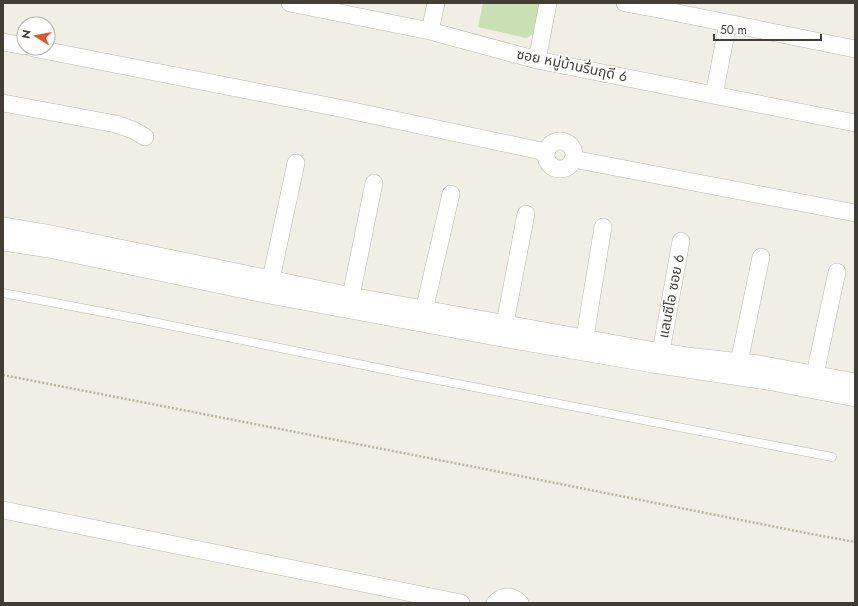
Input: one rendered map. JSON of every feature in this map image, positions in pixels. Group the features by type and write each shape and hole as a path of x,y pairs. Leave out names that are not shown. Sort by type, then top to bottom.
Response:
{"street":[{"name":"ซอย หมู่บ้านรื่นฤดี 6","path":"290,3 351,9 537,60 855,123"},
{"path":"430,31 436,3"},
{"path":"537,60 548,3"},
{"path":"625,3 855,49"},
{"path":"714,95 728,23"},
{"path":"3,42 16,44"},
{"path":"56,53 339,108 546,152 546,158 549,163 553,167 559,169 565,168 573,159 855,213"},
{"path":"3,103 116,124 133,130 145,137"},
{"path":"271,279 296,163"},
{"path":"351,296 374,183"},
{"path":"423,316 451,194"},
{"path":"505,323 526,214"},
{"path":"3,226 51,234 351,296 423,316 505,323 653,364 738,369 759,364 855,382"},
{"path":"583,345 603,227"},
{"name":"แลนซีโอ ซอย 6","path":"661,352 682,241"},
{"path":"3,242 49,249 264,294 423,316 583,345 661,352 687,356 855,398"},
{"path":"738,369 761,257"},
{"path":"166,274 169,258"},
{"path":"815,374 837,272"},
{"path":"3,510 461,603"},
{"path":"495,603 501,598 507,597 513,598 520,603"}],"lane":[{"path":"3,293 832,457"}],"path":[{"path":"3,375 855,542"}],"green space":[{"path":"483,3 540,3 534,34 526,38 478,27"}]}
